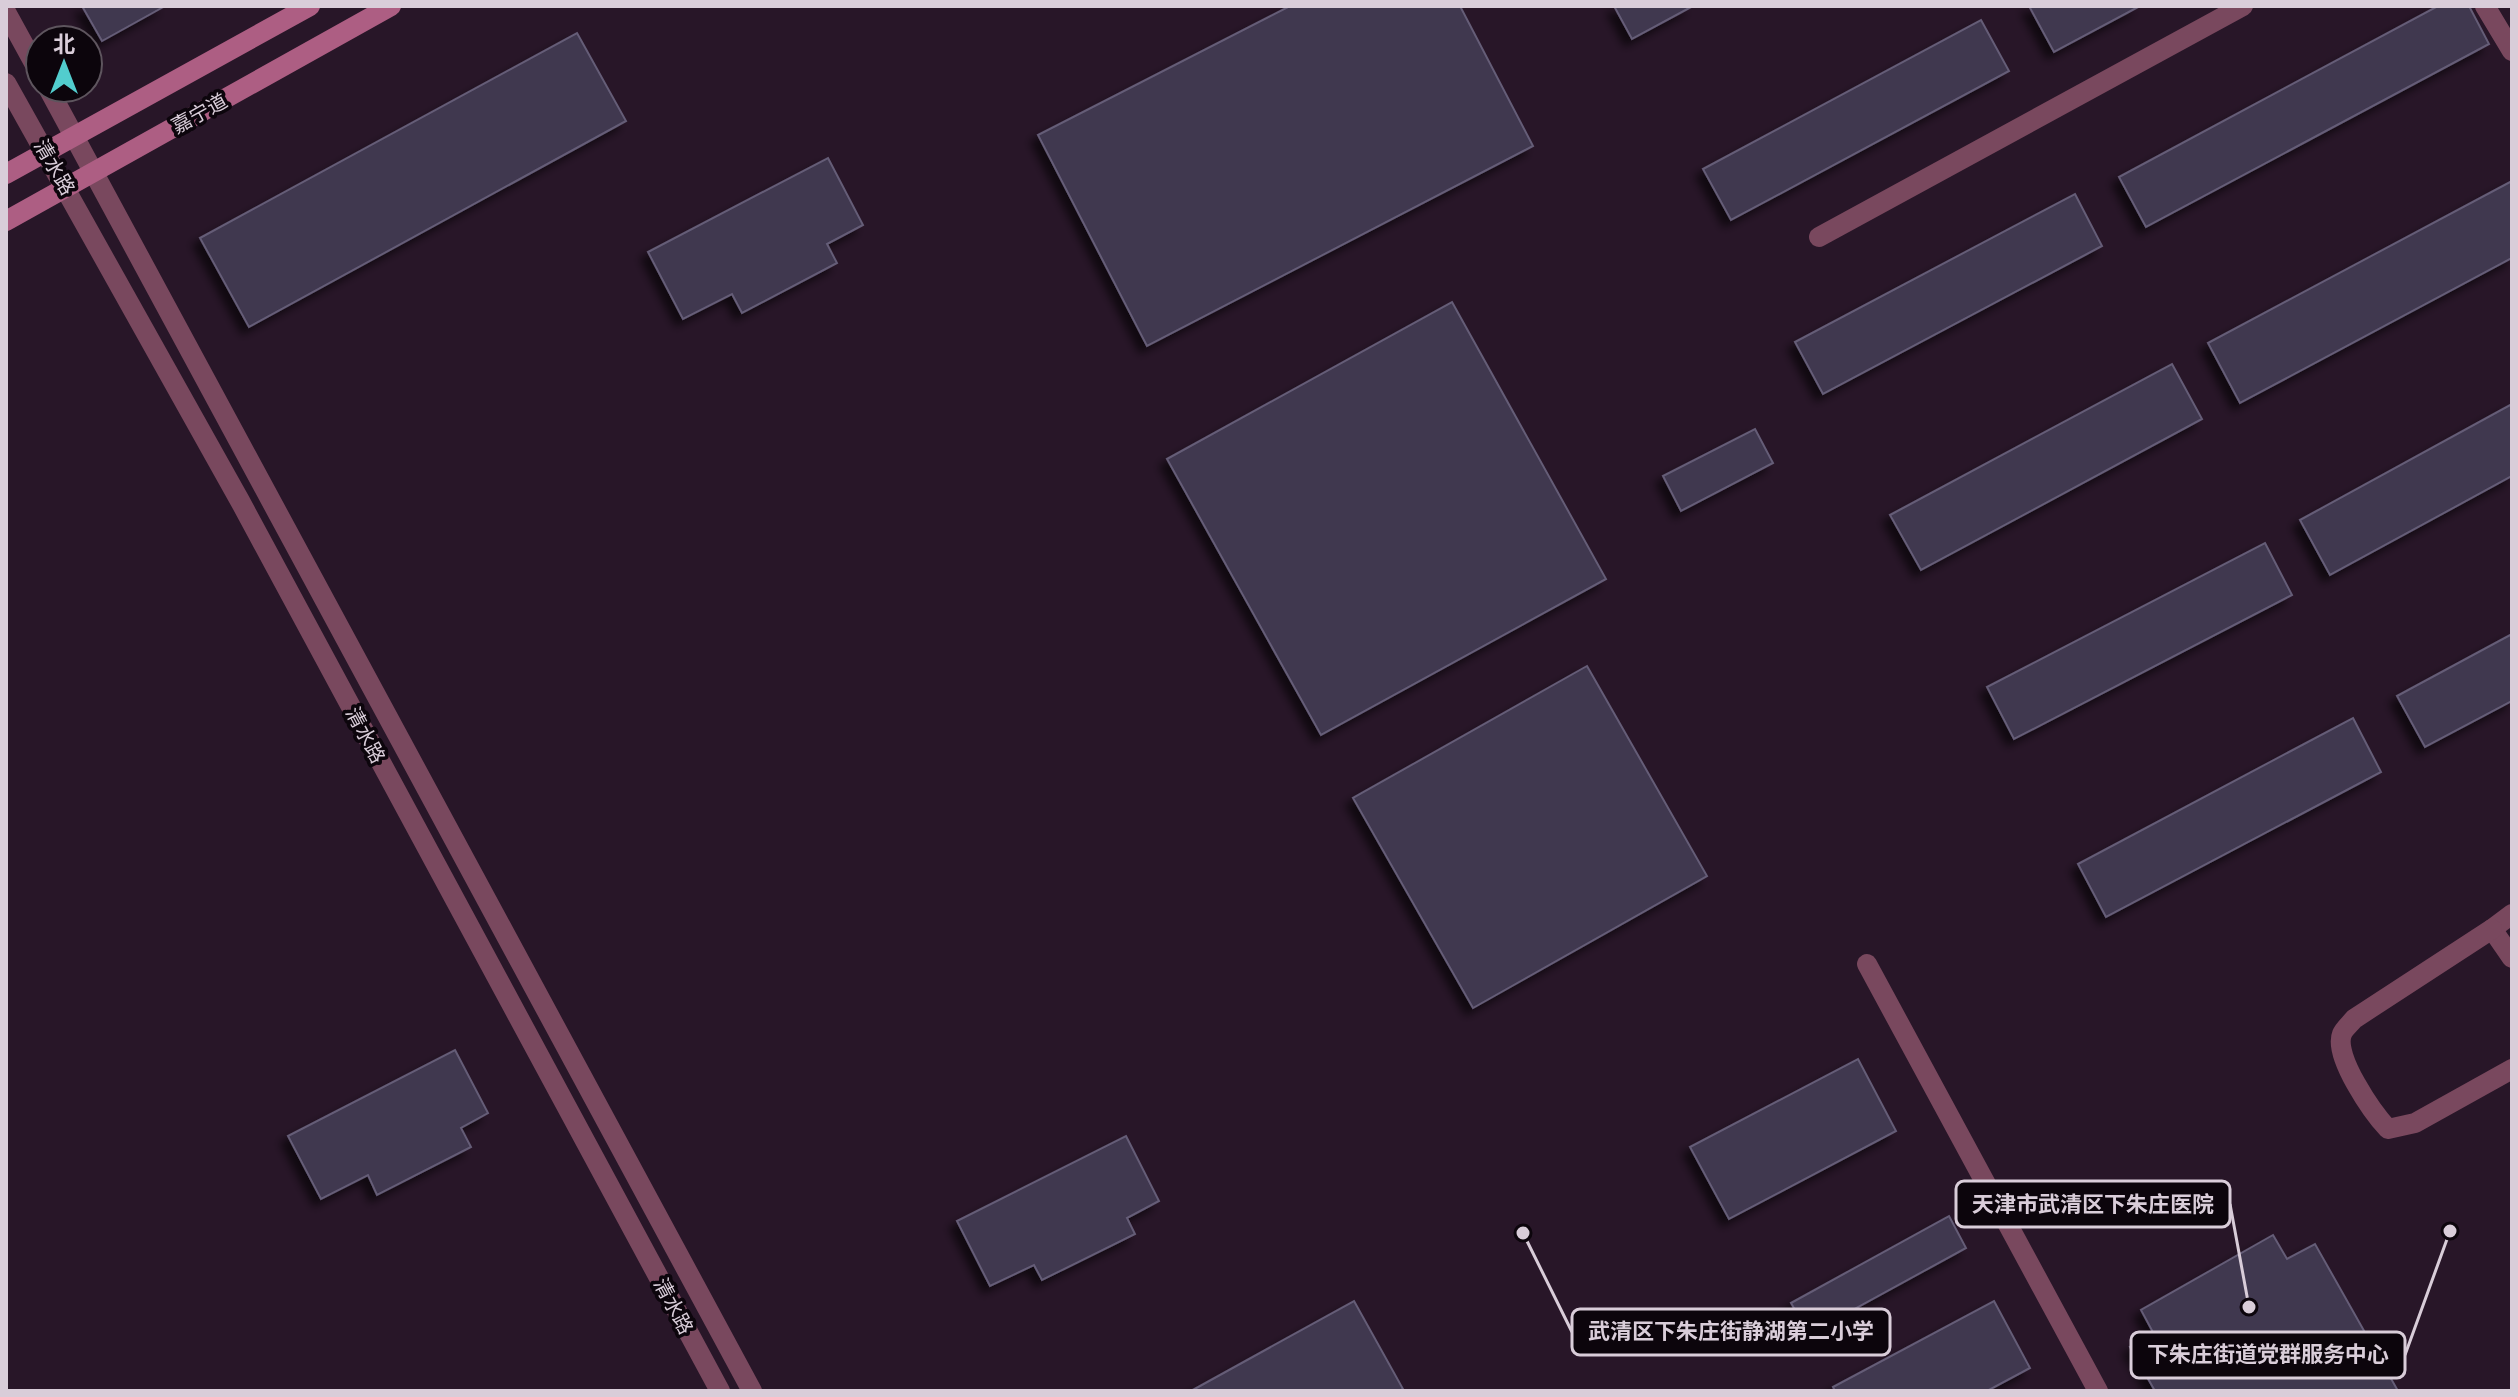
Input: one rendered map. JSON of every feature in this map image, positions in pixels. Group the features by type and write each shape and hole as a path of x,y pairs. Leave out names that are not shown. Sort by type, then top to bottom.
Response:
{"main road":[{"name":"嘉宁道","path":"6,174 310,6"},
{"name":"嘉宁道","path":"6,221 391,6"}],"street":[{"path":"1819,237 2243,6"},
{"path":"2485,6 2512,51"},
{"path":"6,12 24,45"},
{"name":"清水路","path":"6,83 248,515 720,1391"},
{"name":"清水路","path":"57,104 752,1391"},
{"path":"2512,914 2354,1019 2341,1035 2341,1055 2375,1115 2388,1129 2415,1123 2512,1069"},
{"path":"2492,929 2512,958"},
{"path":"1867,964 2098,1391"}],"building":[{"path":"82,6 165,6 104,40 104,24 92,24"},
{"path":"1290,6 1460,6 1533,146 1147,346 1038,135"},
{"path":"1614,6 1693,6 1632,39"},
{"path":"2029,6 2140,6 2054,52"},
{"path":"2438,6 2469,6 2489,44 2146,227 2119,177"},
{"path":"1981,20 2009,71 1731,220 1703,169"},
{"path":"577,33 626,121 249,327 200,238"},
{"path":"828,158 863,225 827,244 837,263 742,313 732,294 683,319 648,252"},
{"path":"2512,181 2512,258 2240,403 2208,343"},
{"path":"2075,194 2102,246 1823,394 1795,342"},
{"path":"1452,302 1606,579 1321,735 1167,459"},
{"path":"2172,364 2202,419 1921,570 1890,515"},
{"path":"2512,404 2512,476 2330,575 2300,520"},
{"path":"1755,429 1773,463 1681,511 1663,476"},
{"path":"2265,543 2292,595 2014,739 1987,687"},
{"path":"2512,634 2512,701 2425,747 2397,696"},
{"path":"1587,666 1707,876 1473,1008 1353,798"},
{"path":"2353,718 2381,772 2106,917 2078,864"},
{"path":"455,1050 488,1113 461,1128 471,1147 377,1195 368,1175 321,1199 288,1136"},
{"path":"1858,1059 1896,1131 1729,1219 1690,1147"},
{"path":"1126,1136 1159,1201 1127,1218 1135,1234 1042,1280 1034,1265 990,1286 957,1221"},
{"path":"1949,1216 1966,1248 1809,1334 1791,1303"},
{"path":"2273,1235 2287,1259 2315,1244 2398,1391 2155,1391 2130,1347 2154,1334 2141,1310"},
{"path":"1354,1301 1403,1389 1191,1391"},
{"path":"1994,1301 2030,1368 1987,1391 1835,1391 1833,1387"}],"place":[{"name":"下朱庄街道党群服务中心","path":"2450,1231"},
{"name":"武清区下朱庄街静湖第二小学","path":"1523,1233"},
{"name":"天津市武清区下朱庄医院","path":"2249,1307"}]}
